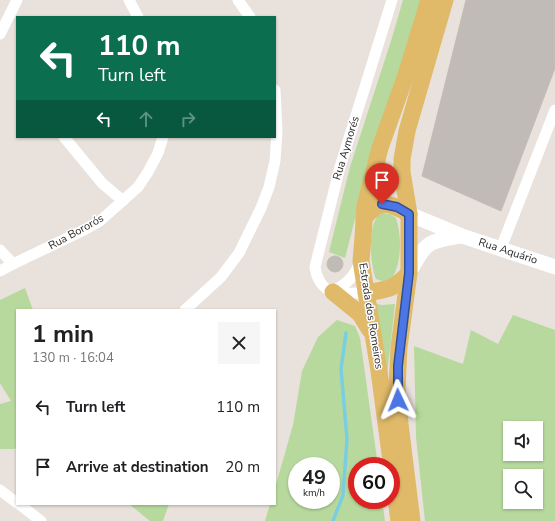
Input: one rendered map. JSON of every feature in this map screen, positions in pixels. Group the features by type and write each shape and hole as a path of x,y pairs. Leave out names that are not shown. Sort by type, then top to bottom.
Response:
{"main road":[{"name":"Estrada dos Romeiros","path":"399,521 387,425 362,261 364,218 365,206 380,148 406,75 429,0"},
{"name":"Estrada dos Romeiros","path":"412,521 397,388 400,347 409,273 409,214 402,172 404,144 445,0"},
{"path":"364,218 373,208 382,204 397,207 409,214"},
{"path":"366,293 391,288 398,284 409,273"},
{"path":"333,292 360,314 373,334"}],"street":[{"path":"0,34 17,0"},
{"path":"128,0 137,16"},
{"path":"138,0 138,16"},
{"path":"238,0 249,16"},
{"name":"Rua Aymorés","path":"333,292 324,286 316,277 316,261 340,167 392,0"},
{"path":"501,248 555,110"},
{"path":"65,138 102,183 123,200"},
{"name":"Rua Bororós","path":"0,271 100,221 138,188 158,153 163,138"},
{"path":"186,309 221,277 239,253 261,208 269,187 274,161 276,138"},
{"name":"Rua Aquário","path":"409,214 462,236 555,267"},
{"path":"409,273 425,247 432,242 441,238 462,236"},
{"path":"0,250 12,264"},
{"path":"333,292 348,283 362,261"},
{"path":"333,292 366,293"},
{"path":"0,490 16,502"},
{"path":"21,505 42,521"}],"green space":[{"path":"403,0 421,0 362,192 345,258 329,252 350,167"},
{"path":"382,213 390,214 396,218 400,250 395,273 391,280 382,281 376,279 374,273 371,256 371,238 374,223 377,217"},
{"path":"25,288 33,309 16,309 15,449 0,449 0,404 11,401 0,383 0,300"},
{"path":"375,303 381,305 395,304 387,375"},
{"path":"513,315 555,330 555,521 425,521 416,437 414,346 463,364 471,330 498,344"},
{"path":"337,320 355,326 360,338 377,457 348,457 348,509 383,509 385,521 265,521 270,505 276,505 276,484 293,425 302,371 318,337"},
{"path":"130,505 169,505 163,521 150,521"}],"building":[{"path":"466,0 555,0 555,68 501,211 422,176"},
{"path":"335,256 341,258 343,264 341,270 335,272 329,270 327,264 329,258"}],"waterway":[{"path":"333,521 343,495 347,439 341,369 346,333"}],"route":[{"path":"382,204 397,207 409,214 409,273 398,366 398,400"}]}
